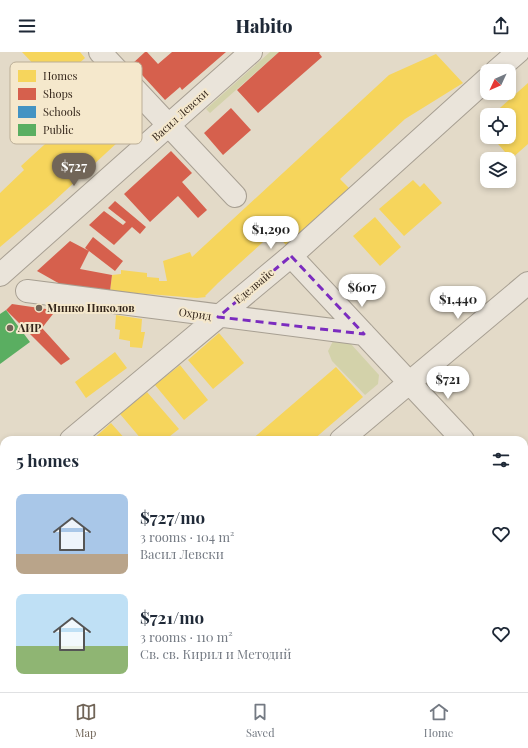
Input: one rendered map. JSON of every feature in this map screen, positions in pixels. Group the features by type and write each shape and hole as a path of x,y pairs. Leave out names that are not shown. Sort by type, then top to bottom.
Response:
{"street":[{"path":"100,52 109,62"},
{"name":"Васил Левски","path":"1,274 251,52"},
{"path":"504,64 518,52"},
{"name":"Еделвайс","path":"76,436 290,256 480,85"},
{"path":"142,97 234,196"},
{"path":"290,256 459,436"},
{"path":"346,436 528,283"},
{"name":"Охрид","path":"27,291 218,317 364,334"}],"highlighted area":[{"path":"291,256 364,334 218,317"}],"green space":[{"path":"270,52 279,52 210,113 206,109"},
{"path":"333,341 351,344 379,375 378,384 365,395 332,361 328,351"}],"building: Homes":[{"path":"22,52 80,52 85,58 81,62 31,62"},
{"path":"436,54 463,83 405,119 340,179 349,188 286,245 274,232 218,283 205,296 206,297 197,298 110,291 112,275 121,274 121,270 147,273 147,277 159,278 159,281 167,281 163,261 190,252 192,257 389,75"},
{"path":"528,83 528,144 516,155 516,152 505,152 498,144 516,144 516,108 500,108 509,100 516,100 516,94"},
{"path":"45,144 116,144 51,204 0,247 0,193 24,170 21,166"},
{"path":"413,180 420,187 424,183 442,203 404,236 379,209"},
{"path":"375,217 401,247 380,266 353,236"},
{"path":"116,315 142,319 141,332 145,332 142,348 130,347 130,341 119,339 120,330 115,329"},
{"path":"219,333 244,363 213,389 188,360"},
{"path":"115,352 127,368 86,398 75,382"},
{"path":"180,365 208,400 184,420 155,385"},
{"path":"336,367 363,397 318,436 256,436"},
{"path":"147,392 179,429 170,436 139,436 120,414"},
{"path":"111,423 122,436 96,436"}],"building: Shops":[{"path":"145,52 147,52 158,64 172,52 226,52 182,90 180,87 165,100 142,75 142,62 134,62"},
{"path":"279,52 320,52 319,53 322,57 258,113 237,90"},
{"path":"231,108 251,130 223,155 204,133"},
{"path":"171,151 192,173 182,182 207,210 198,218 178,196 150,222 124,194"},
{"path":"115,201 146,227 140,234 132,227 114,245 89,225 104,211 123,225 126,222 108,208"},
{"path":"93,237 123,261 115,271 85,248"},
{"path":"70,241 89,251 80,269 112,275 110,291 97,288 96,294 60,284 37,271"},
{"path":"12,304 46,309 53,314 42,328 70,359 61,365 6,310"}],"building: Public":[{"name":"АИР","path":"6,310 30,342 0,364 0,314"}],"place":[{"name":"Минко Николов","path":"39,308"},
{"name":"АИР","path":"10,328"}]}
